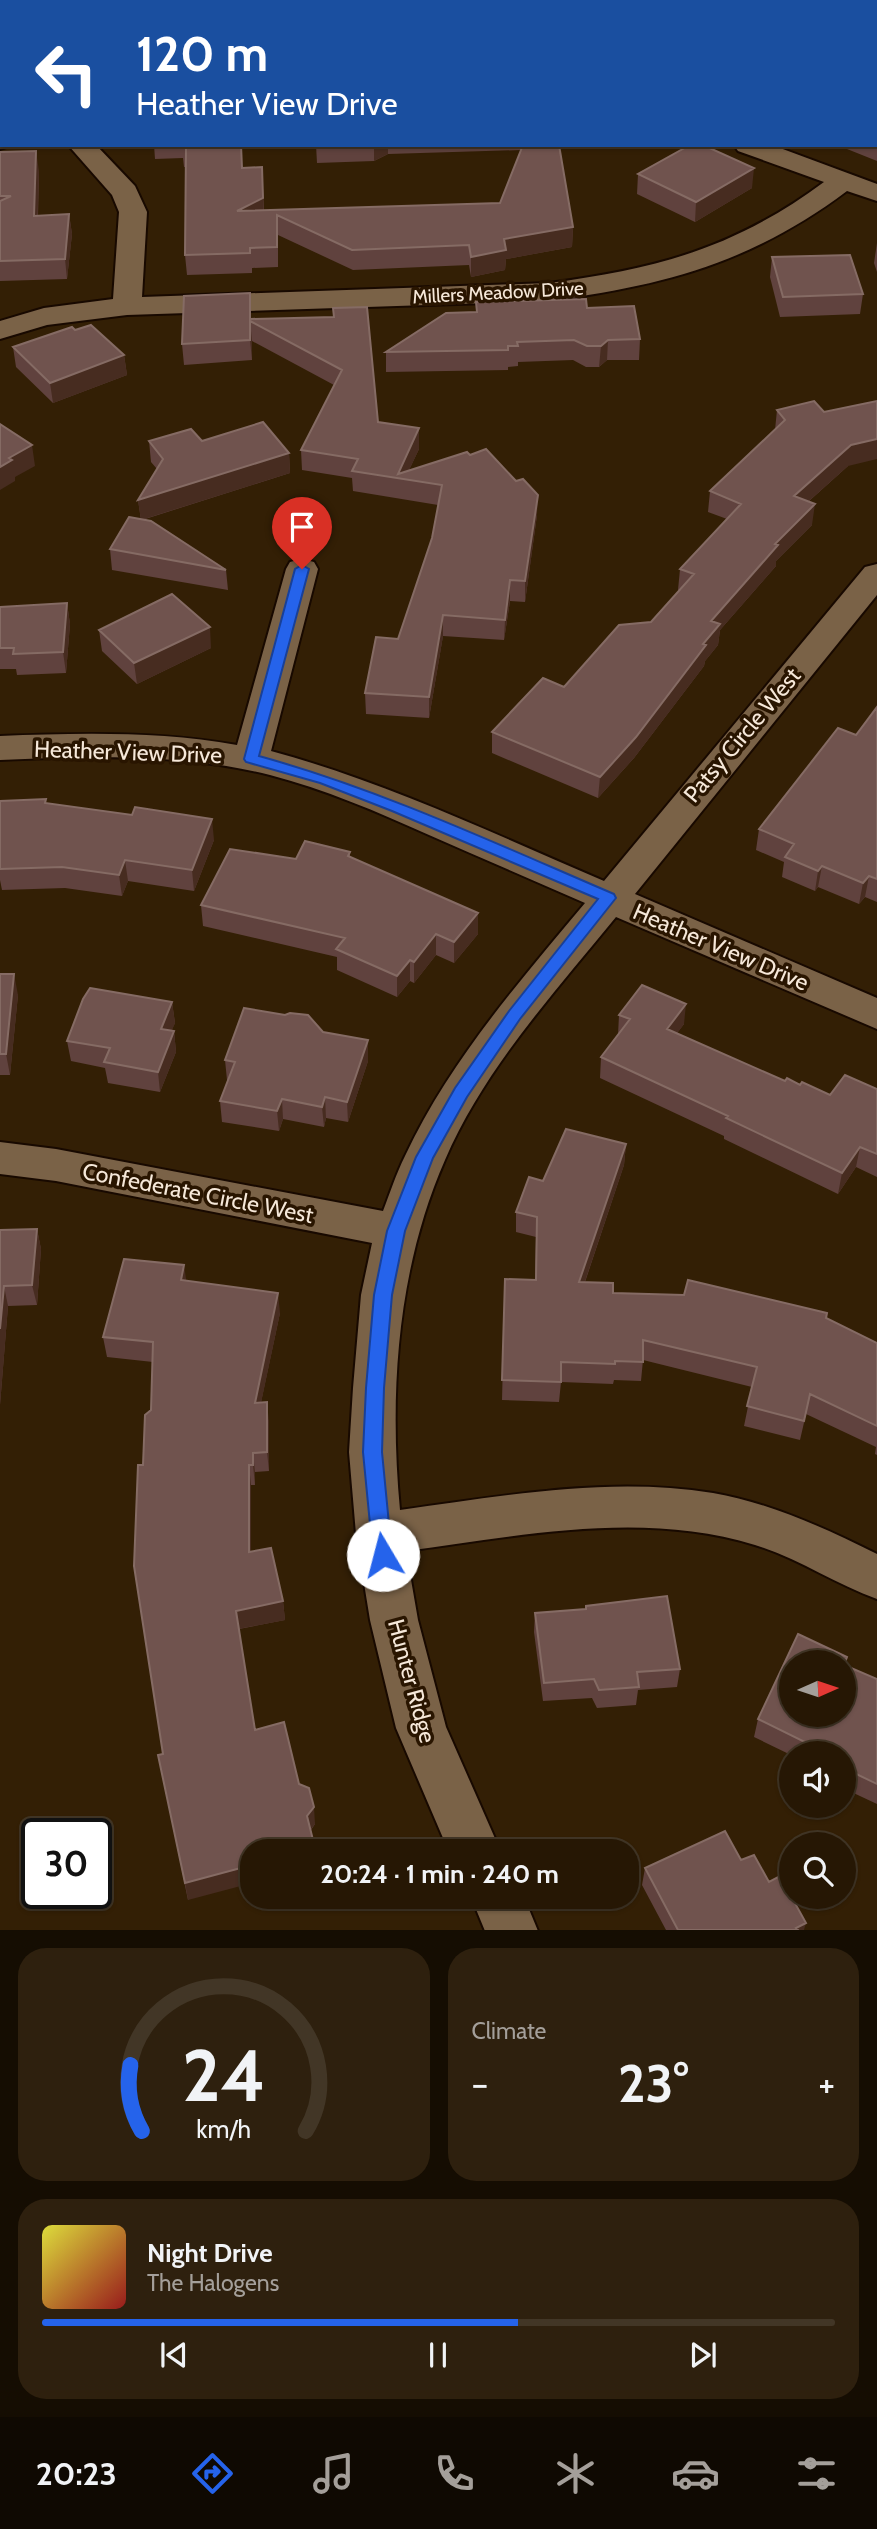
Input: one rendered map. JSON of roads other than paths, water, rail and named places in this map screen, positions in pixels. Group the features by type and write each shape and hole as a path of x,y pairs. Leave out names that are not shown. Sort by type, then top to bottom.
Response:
{"street":[{"path":"83,147 125,191 133,212 127,306"},
{"path":"753,147 877,193"},
{"name":"Millers Meadow Drive","path":"0,330 44,317 127,306 538,292 618,283 686,267 733,250 768,234 818,202 845,180"},
{"path":"251,759 302,569"},
{"name":"Patsy Circle West","path":"608,898 877,574"},
{"name":"Heather View Drive","path":"0,748 138,748 251,759 325,779 877,1014"},
{"name":"Hunter Ridge","path":"469,1839 421,1728 394,1620 379,1534 372,1452 383,1295 396,1231 425,1157 461,1092 514,1015 608,898"},
{"name":"Confederate Circle West","path":"0,1158 56,1165 396,1231"},
{"path":"379,1534 562,1511 672,1508 714,1514 762,1527 817,1546 877,1578"},
{"path":"502,1909 512,1930"}]}
